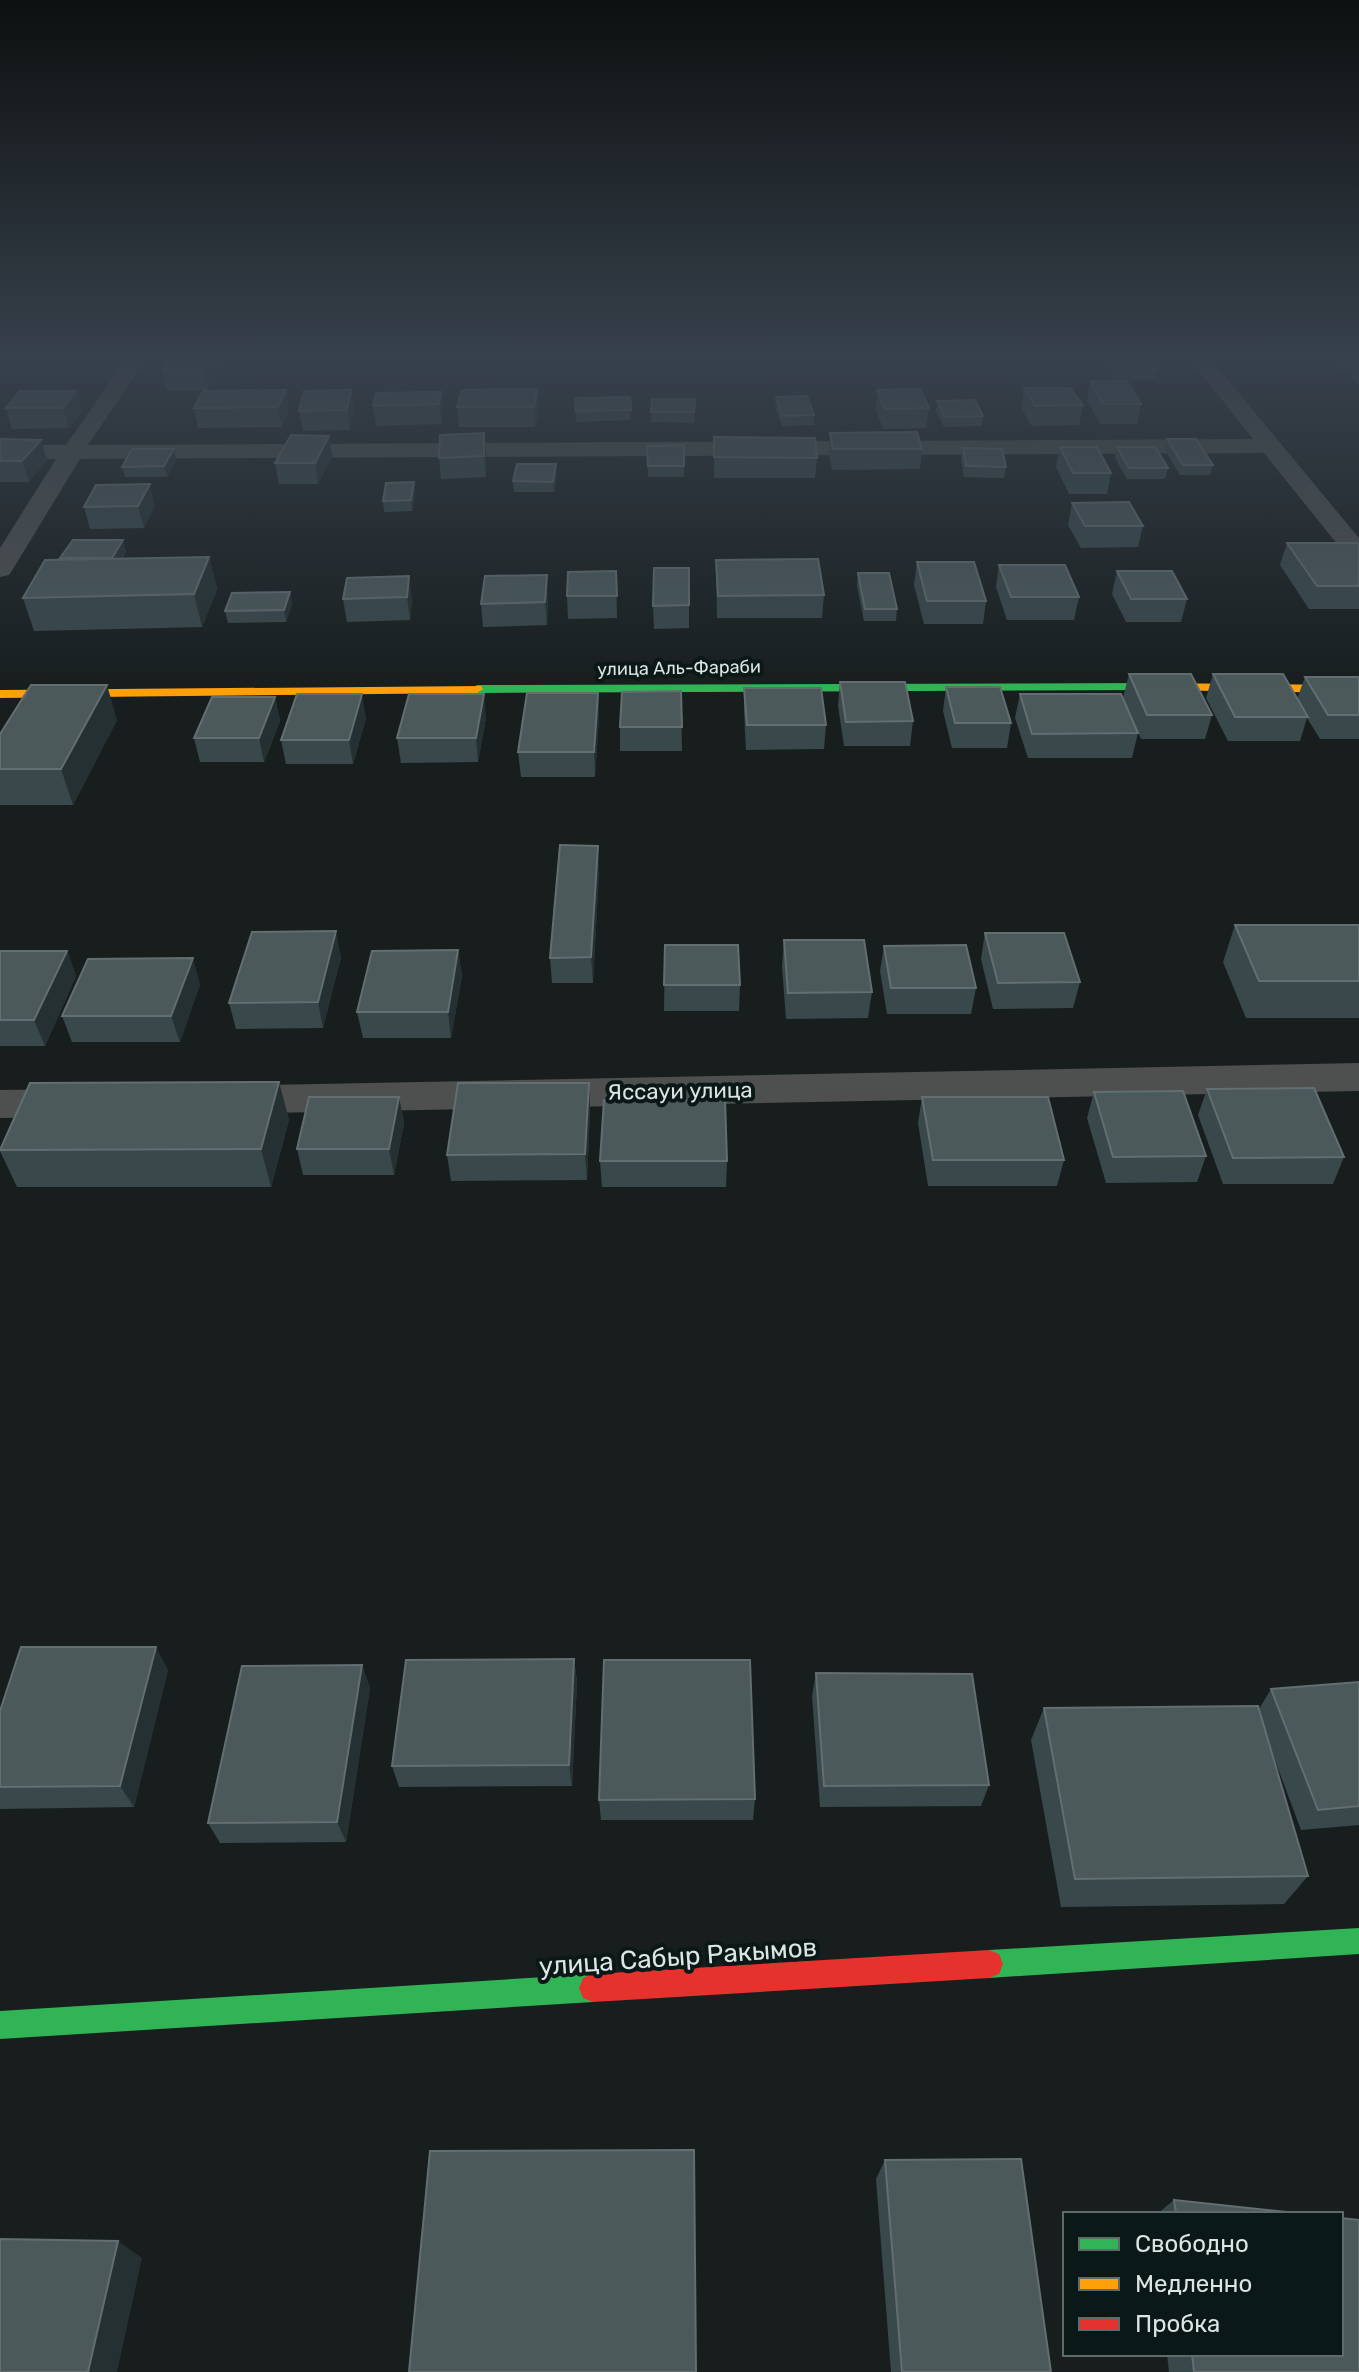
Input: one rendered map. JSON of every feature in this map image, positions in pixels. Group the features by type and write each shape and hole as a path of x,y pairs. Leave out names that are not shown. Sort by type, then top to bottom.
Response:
{"main road":[{"name":"улица Аль-Фараби","path":"0,694 933,685 1359,689"},
{"name":"улица Сабыр Ракымов","path":"0,2025 1359,1941"}],"street":[{"path":"0,569 63,467"},
{"path":"1286,467 1359,555"},
{"name":"Яссауи улица","path":"192,1100 1359,1077"},
{"path":"0,1104 112,1102"}],"building":[{"path":"516,467 556,467 553,482 513,481"},
{"path":"1070,467 1108,467 1111,473 1073,473"},
{"path":"1128,467 1168,468 1129,468"},
{"path":"414,482 411,500 383,501 386,483"},
{"path":"150,484 138,506 84,507 96,485"},
{"path":"1129,502 1143,526 1085,526 1072,503"},
{"path":"73,540 123,540 112,558 60,558"},
{"path":"1287,543 1357,543 1359,586 1317,586"},
{"path":"209,557 194,594 23,598 45,560"},
{"path":"818,559 824,595 718,596 716,560"},
{"path":"917,562 974,562 986,601 927,601"},
{"path":"999,565 1065,565 1079,597 1011,597"},
{"path":"654,568 689,568 689,605 653,606"},
{"path":"616,571 617,596 567,596 568,572"},
{"path":"1117,571 1172,571 1187,599 1131,599"},
{"path":"858,573 889,573 897,609 865,609"},
{"path":"547,575 545,602 481,604 485,576"},
{"path":"409,576 407,597 343,599 347,578"},
{"path":"290,592 284,610 225,611 232,593"},
{"path":"1129,674 1191,674 1212,715 1147,715"},
{"path":"1213,674 1283,674 1308,717 1235,717"},
{"path":"1305,677 1359,677 1359,715 1328,715"},
{"path":"840,682 905,682 913,721 846,722"},
{"path":"31,685 107,685 61,769 0,769 0,734"},
{"path":"946,687 1000,687 1011,723 955,723"},
{"path":"744,688 821,688 826,725 747,725"},
{"path":"681,691 682,727 620,727 622,692"},
{"path":"527,693 598,693 594,752 518,752"},
{"path":"297,694 362,694 349,740 281,740"},
{"path":"409,694 484,694 476,738 397,738"},
{"path":"1020,694 1121,694 1138,733 1032,734"},
{"path":"212,697 275,697 259,738 194,738"},
{"path":"560,845 598,846 591,957 550,958"},
{"path":"1235,925 1359,925 1359,981 1259,981"},
{"path":"336,931 318,1002 229,1003 252,932"},
{"path":"985,933 1064,933 1080,982 998,983"},
{"path":"784,940 864,940 872,992 788,993"},
{"path":"665,945 738,945 740,985 664,985"},
{"path":"966,945 976,988 891,988 884,946"},
{"path":"458,950 448,1012 357,1012 372,951"},
{"path":"0,951 67,951 34,1020 0,1020"},
{"path":"193,958 171,1016 62,1016 88,959"},
{"path":"279,1082 261,1149 0,1150 30,1083"},
{"path":"458,1083 589,1083 585,1154 447,1155"},
{"path":"1314,1088 1344,1157 1233,1158 1207,1089"},
{"path":"1183,1091 1206,1156 1113,1157 1094,1092"},
{"path":"309,1097 399,1097 389,1149 297,1149"},
{"path":"922,1097 1048,1097 1064,1160 933,1160"},
{"path":"604,1100 725,1100 727,1161 600,1161"},
{"path":"21,1647 156,1647 120,1786 0,1787 0,1711"},
{"path":"574,1659 569,1765 392,1766 406,1660"},
{"path":"604,1660 750,1660 755,1799 599,1800"},
{"path":"362,1665 337,1822 208,1823 242,1666"},
{"path":"816,1673 972,1674 989,1785 824,1786"},
{"path":"1359,1682 1359,1806 1318,1810 1271,1689"},
{"path":"1258,1706 1308,1876 1075,1879 1044,1708"},
{"path":"694,2150 696,2372 409,2372 430,2151"},
{"path":"1021,2159 1051,2372 902,2372 885,2160"},
{"path":"1174,2200 1287,2212 1176,2212"},
{"path":"1343,2218 1359,2220 1359,2372 1194,2372 1192,2356 1343,2356"},
{"path":"0,2239 118,2241 88,2372 0,2372"}],"traffic: fast":[{"path":"477,689 1150,687"},
{"path":"989,1964 1359,1941"},
{"path":"0,2025 593,1988"}],"traffic: slow":[{"path":"1150,687 1359,689"},
{"path":"0,694 477,689"}],"traffic: jam":[{"path":"593,1988 989,1964"}]}
